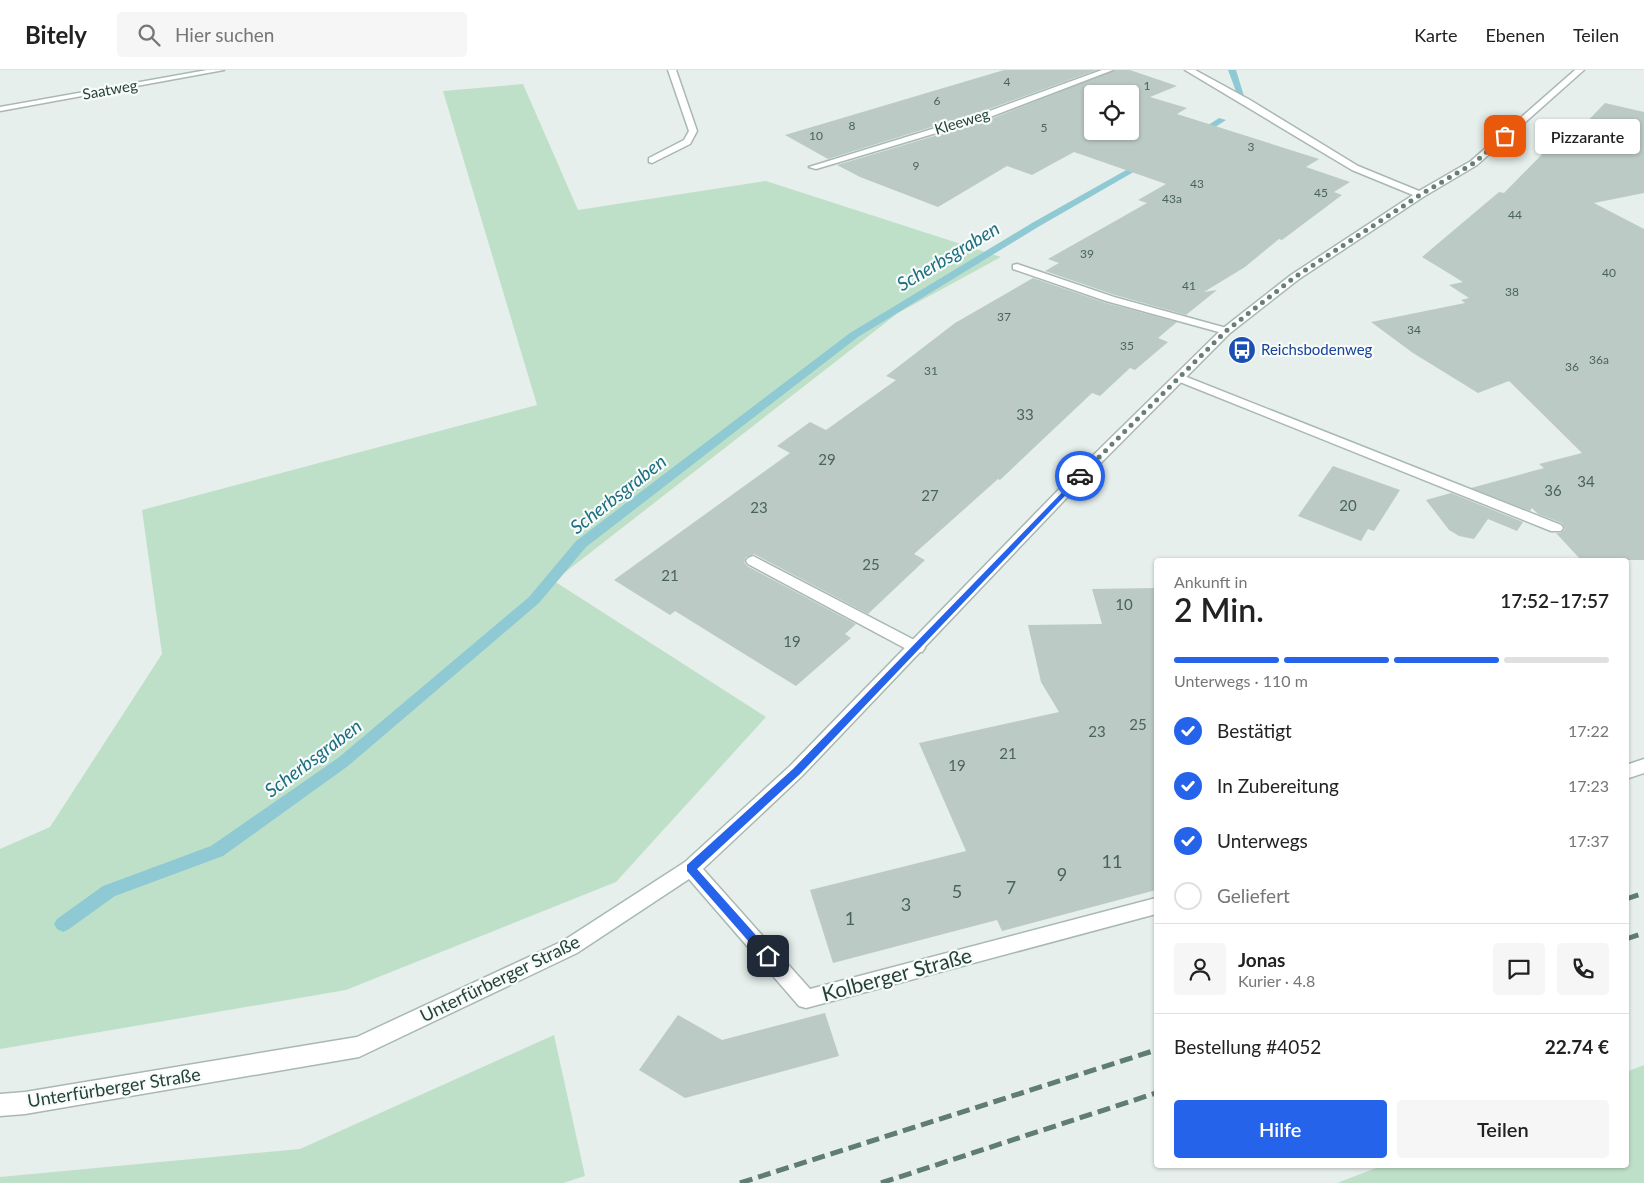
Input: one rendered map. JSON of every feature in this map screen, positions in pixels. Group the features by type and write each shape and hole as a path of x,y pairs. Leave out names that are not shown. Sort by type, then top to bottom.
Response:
{"street":[{"name":"Saatweg","path":"0,109 220,70"},
{"path":"652,160 688,142 693,131 672,70"},
{"name":"Kleeweg","path":"813,167 987,114 1109,70"},
{"path":"1189,70 1247,102 1355,168 1420,195"},
{"name":"Unterfürberger Straße","path":"0,1105 25,1103 359,1047 570,948 691,868 796,771 917,648 1072,484 1226,331 1295,277 1420,195 1474,163 1580,70"},
{"path":"1017,267 1110,299 1226,331"},
{"path":"1179,378 1556,528"},
{"path":"753,561 917,648"},
{"path":"1629,771 1644,766"},
{"name":"Kolberger Straße","path":"691,868 806,999 1154,907"}],"green space":[{"path":"523,84 578,210 766,181 1001,257 898,313 554,581 766,717 616,882 346,990 0,1049 0,849 50,827 162,654 142,510 537,405 443,91"},
{"path":"554,1035 585,1176 563,1183 0,1183 0,1177 300,1149"},
{"path":"1644,1065 1644,1183 1337,1183 1376,1168 1629,1168 1629,1071"}],"building":[{"path":"1004,70 1097,70 983,111 828,159 785,135"},
{"path":"1115,70 1130,70 1177,86 1150,97 1187,108 1177,114 1319,159 1306,167 1350,182 1334,192 1342,195 1282,240 1279,239 1245,267 1204,292 1217,290 1186,315 1115,295 1045,271 1059,263 1048,259 1147,203 1138,200 1166,184 1074,152 1032,175 1007,166 938,207 860,177 837,165 991,119"},
{"path":"1605,103 1644,112 1644,193 1594,203 1644,229 1644,560 1629,560 1629,558 1579,558 1556,533 1561,533 1565,529 1562,523 1538,514 1532,508 1530,511 1471,488 1544,468 1539,464 1582,453 1509,381 1478,393 1413,353 1371,322 1465,303 1461,300 1469,298 1449,285 1463,282 1422,257 1499,192 1504,193 1560,136 1571,138"},
{"path":"1033,278 1106,303 1177,322 1158,338 1168,342 1135,370 1130,368 1100,396 1092,393 1000,480 998,479 914,554 925,560 868,614 754,554 746,557 744,562 747,566 856,624 845,634 851,638 796,686 675,611 670,615 614,580 790,453 777,446 810,422 826,430 896,380 886,376 955,323"},
{"path":"1333,466 1400,490 1374,531 1368,529 1361,541 1298,516"},
{"path":"1451,493 1523,522 1517,531 1488,519 1474,539 1459,536 1449,530 1426,500"},
{"path":"1154,588 1154,891 1002,931 997,920 833,963 810,890 966,851 919,743 1059,712 1041,682 1028,625 1102,624 1092,589"},
{"path":"825,1013 839,1056 685,1098 639,1070 678,1015 722,1040"}],"waterway":[{"name":"Scherbsgraben","path":"1232,70 1241,94"},
{"name":"Scherbsgraben","path":"1197,135 1222,120"},
{"name":"Scherbsgraben","path":"63,924 109,891 217,851 343,762 534,600 581,544 854,335 1035,225 1147,162"}],"railway":[{"path":"1629,898 1644,893"},
{"path":"1629,938 1644,933"},
{"path":"740,1183 1154,1051"},
{"path":"881,1183 1154,1094"}],"way so far":[{"path":"1080,476 1226,331 1295,277 1420,195 1474,163 1505,136"}],"place":[{"name":"Pizzarante","path":"1505,136"},
{"name":"Reichsbodenweg","path":"1242,350"}],"route":[{"path":"768,956 691,868 796,771 917,648 1080,476"}]}
